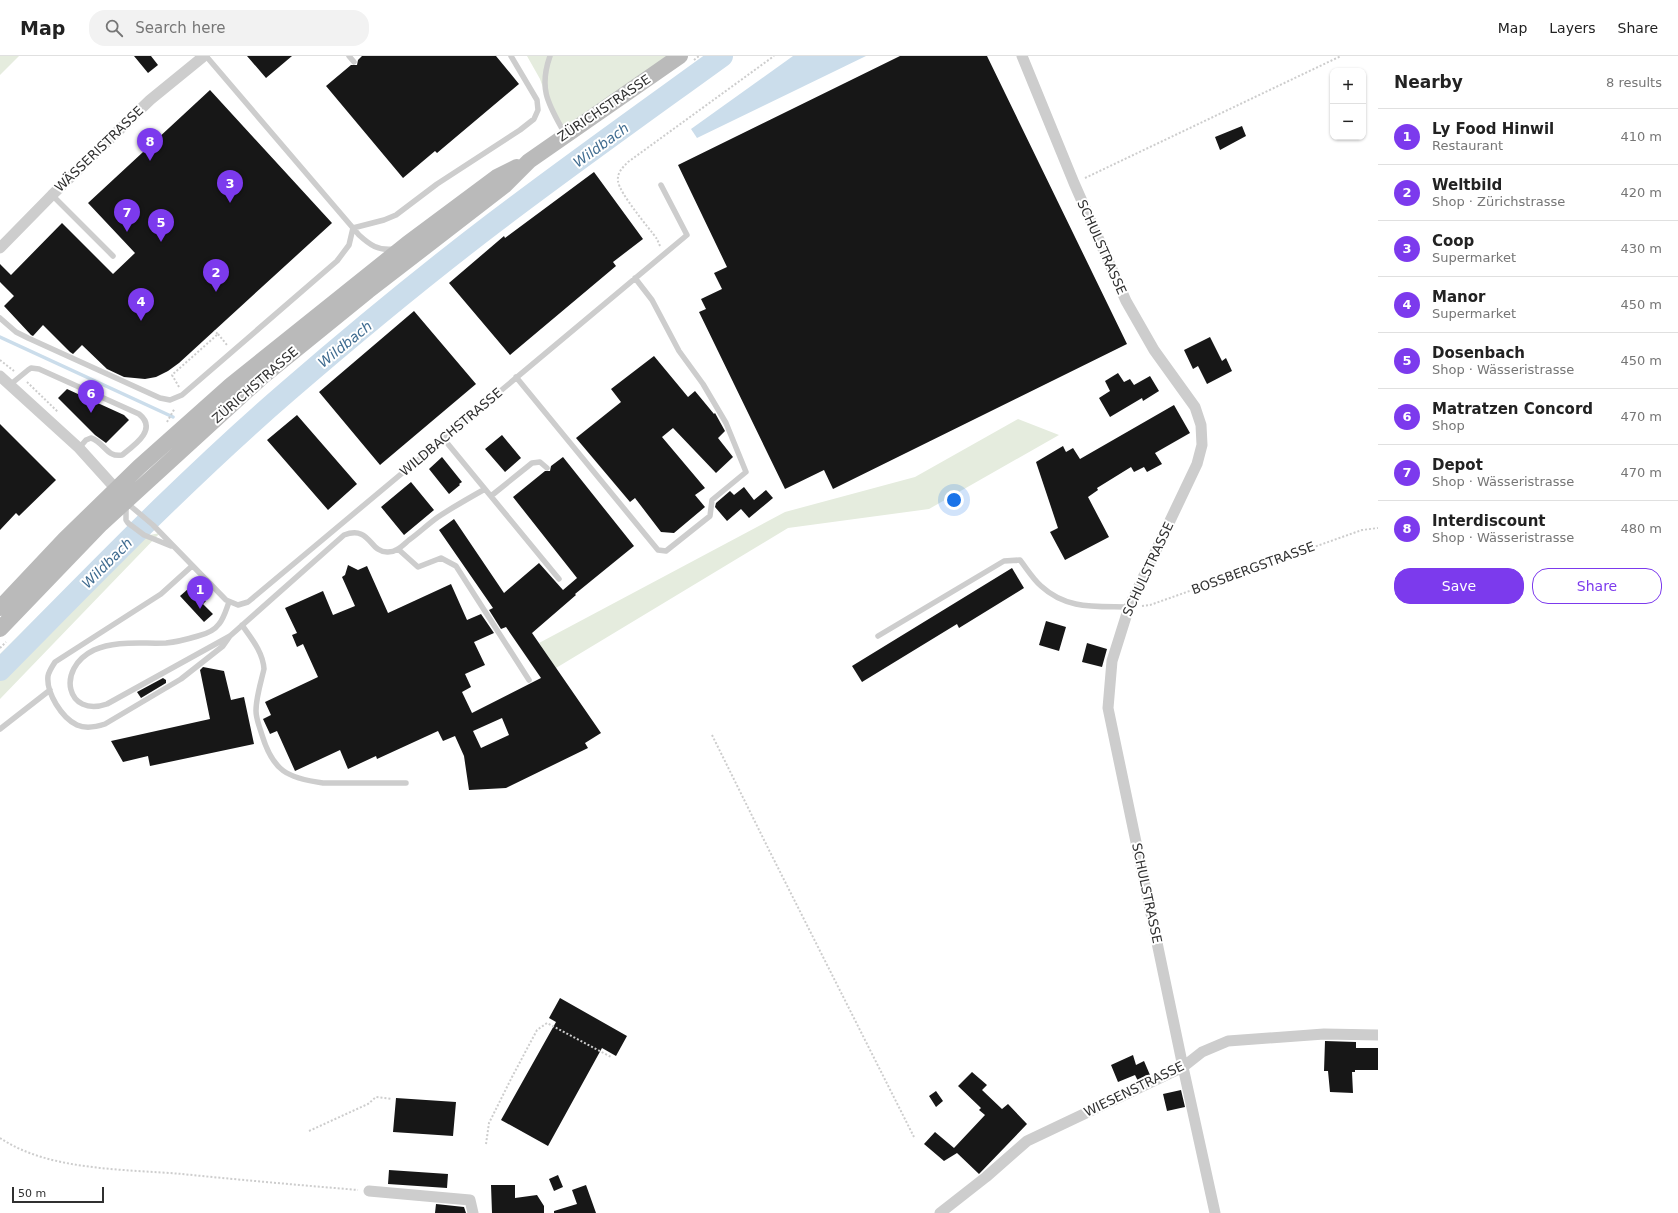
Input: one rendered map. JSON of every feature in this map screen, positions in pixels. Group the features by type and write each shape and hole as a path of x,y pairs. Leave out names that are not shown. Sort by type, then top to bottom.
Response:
{"main road":[{"name":"ZÜRICHSTRASSE","path":"0,608 60,544 368,291 504,186 529,161 565,134 686,58"},
{"name":"ZÜRICHSTRASSE","path":"6,633 101,524 121,495 230,385 407,244 475,192 497,177 529,161"}],"street":[{"name":"WÄSSERISTRASSE","path":"0,248 52,195 150,100 205,56"},
{"name":"SCHULSTRASSE","path":"1022,56 1074,183 1126,301 1154,350 1195,407 1201,425 1202,445 1197,464 1128,607 1112,661 1108,708 1215,1213"},
{"path":"0,376 11,384 79,448 121,495"},
{"name":"WIESENSTRASSE","path":"940,1213 1027,1141 1183,1067 1202,1052 1228,1041 1324,1034 1378,1034"},
{"path":"369,1191 470,1200 473,1213"}],"lane":[{"path":"205,56 353,228 370,244 379,249 392,249 407,244"},
{"path":"349,56 354,62"},
{"path":"353,228 384,220 396,215 437,184 520,130 534,119 538,110 537,100 511,56"},
{"path":"550,56 545,71 545,93 548,103 565,134"},
{"name":"WILDBACHSTRASSE","path":"229,602 238,605 251,599 687,235 661,186"},
{"path":"52,195 113,256"},
{"path":"0,318 22,335 153,395 165,400 176,398 188,390 232,350 337,261 349,245 353,228"},
{"path":"516,377 658,550 666,551 710,516 712,500 746,472 726,423 703,384 679,351 652,300 635,278"},
{"path":"11,384 31,368 39,369 139,414 146,421 147,428 144,436 122,455 118,456 110,454 92,438 86,440 79,448"},
{"path":"443,438 559,579"},
{"path":"491,496 532,463 540,462 548,468"},
{"path":"192,566 161,594 55,662 48,675 50,690 59,708 70,720 84,727 97,727 105,724 181,679 222,646 242,625 344,535 355,532 361,533 383,551 388,552 398,549 437,518 485,489"},
{"path":"121,495 229,602 220,624 206,634 176,642 112,645 90,652 79,661 72,671 69,682 72,692 82,704 93,707 102,706 230,636"},
{"path":"121,495 126,520 128,523 144,535 175,547"},
{"path":"398,549 418,567 441,558 456,566 529,680"},
{"path":"878,636 1004,562 1020,560 1042,587 1064,601 1076,606 1128,607"},
{"path":"242,625 262,657 264,668 256,708 256,717 271,758 283,770 298,779 323,783 406,783"},
{"path":"0,729 50,690"}],"path":[{"path":"686,58 700,56"},
{"path":"660,257 660,247 657,239 620,189 618,178 621,170 628,162 774,56"},
{"path":"1074,183 1341,56"},
{"path":"214,331 232,350"},
{"path":"176,398 179,386 172,375 218,334"},
{"path":"166,424 173,411"},
{"name":"BOSSBERGSTRASSE","path":"1128,607 1150,605 1362,530 1378,528"},
{"path":"0,648 6,633"},
{"path":"712,735 914,1137"},
{"path":"486,1144 489,1123 512,1077 538,1030 547,1023 611,1057"},
{"path":"308,1131 368,1104 376,1097 392,1099"},
{"path":"0,1138 44,1159 89,1166 369,1191"}],"shaded area":[{"path":"0,56 19,56 0,75"},
{"path":"527,56 677,56 565,135 550,108 540,79"},
{"path":"1018,419 1059,435 929,509 788,528 556,668 539,643 785,512 915,477"},
{"path":"160,533 0,699 0,654 113,542"}],"water":[{"path":"793,56 866,56 697,138 691,129"}],"building":[{"path":"134,56 151,56 158,65 148,73"},
{"path":"247,56 292,56 266,78"},
{"path":"362,56 496,56 519,84 437,153 435,151 403,178 326,86 351,65 357,65 358,60"},
{"path":"900,56 987,56 1127,344 833,489 824,470 785,489 699,312 706,309 701,299 722,289 714,273 727,267 678,165"},
{"path":"210,90 332,223 179,363 156,377 145,379 124,377 107,369 82,345 73,354 43,325 33,336 31,335 4,306 14,296 0,282 0,264 11,275 62,223 113,274 135,253 88,203"},
{"path":"1242,126 1246,136 1220,150 1215,137"},
{"path":"594,172 643,239 613,262 616,266 510,355 449,283 504,236 505,238"},
{"path":"414,311 476,384 380,465 319,392"},
{"path":"1210,337 1222,361 1226,358 1232,371 1207,384 1198,366 1193,369 1184,350"},
{"path":"654,356 688,397 695,391 714,414 715,413 725,431 718,438 733,457 716,473 673,428 662,437 705,488 695,495 705,507 674,533 661,532 635,498 630,502 576,438 621,402 611,389"},
{"path":"1118,373 1124,382 1130,379 1134,385 1150,376 1159,391 1143,401 1142,398 1110,417 1099,398 1110,391 1105,381"},
{"path":"67,389 124,415 129,420 106,443 95,435 58,398"},
{"path":"1174,405 1190,433 1155,453 1162,464 1147,472 1144,467 1134,472 1131,467 1097,488 1098,490 1088,497 1109,537 1065,560 1050,532 1058,528 1036,462 1063,446 1066,452 1073,448 1080,459"},
{"path":"297,415 357,484 328,510 267,440"},
{"path":"0,424 56,480 19,516 16,513 0,530"},
{"path":"502,435 521,458 505,472 485,449"},
{"path":"442,457 462,482 449,494 429,469"},
{"path":"563,457 634,546 575,594 576,595 532,633 601,733 585,743 588,748 506,788 469,790 464,756 455,736 443,741 438,731 377,759 376,756 348,769 340,750 295,771 277,731 270,734 263,719 271,715 265,702 318,677 303,644 297,647 292,635 297,633 285,608 323,591 333,615 355,606 342,577 345,575 348,565 358,570 367,566 388,613 451,584 467,620 481,614 494,633 474,642 485,665 465,674 471,687 462,692 472,713 541,678 506,627 501,629 489,610 493,608 439,530 454,519 504,593 539,563 563,590 577,578 513,497 545,471 550,471 551,466","holes":["502,718 509,735 481,748 473,731"]},
{"path":"411,482 434,510 404,535 381,507"},
{"path":"744,487 754,500 766,490 773,498 749,518 741,509 727,521 715,507 716,503 730,491 734,495"},
{"path":"1012,568 1024,588 959,628 957,624 862,682 852,666"},
{"path":"188,589 191,592 194,589 206,601 203,604 213,614 204,622 180,596"},
{"path":"1046,621 1066,627 1059,651 1039,645"},
{"path":"1087,643 1107,649 1102,667 1082,662"},
{"path":"203,667 224,671 231,700 244,697 254,744 150,766 148,756 123,762 111,741 210,719 200,670"},
{"path":"163,678 166,680 166,683 141,698 137,692"},
{"path":"560,998 627,1036 616,1056 602,1048 548,1146 501,1120 556,1022 549,1018"},
{"path":"1325,1041 1356,1042 1356,1048 1378,1048 1378,1070 1355,1070 1355,1072 1352,1072 1353,1093 1330,1092 1328,1071 1324,1071"},
{"path":"1133,1055 1136,1065 1144,1061 1150,1075 1138,1081 1135,1075 1118,1082 1111,1065"},
{"path":"972,1072 987,1085 982,1090 1002,1109 1008,1104 1027,1124 979,1174 957,1153 944,1161 924,1144 935,1132 954,1148 985,1115 979,1110 981,1108 958,1086"},
{"path":"1181,1090 1185,1107 1167,1111 1163,1094"},
{"path":"936,1091 943,1101 936,1107 929,1096"},
{"path":"396,1098 456,1102 453,1136 393,1132"},
{"path":"389,1170 448,1174 447,1188 388,1184"},
{"path":"558,1175 563,1187 554,1191 549,1179"},
{"path":"491,1185 515,1185 515,1198 537,1195 544,1206 544,1213 492,1213"},
{"path":"586,1185 596,1213 554,1213 554,1211 577,1204 572,1190"},
{"path":"436,1204 464,1207 466,1213 435,1213"}],"waterway":[{"name":"Wildbach","path":"0,670 177,492 250,424 313,369 468,242 722,56"},
{"path":"0,337 173,417"}],"place":[{"name":"Interdiscount","path":"150,161"},
{"name":"Coop","path":"230,203"},
{"name":"Depot","path":"127,232"},
{"name":"Dosenbach","path":"161,242"},
{"name":"Weltbild","path":"216,292"},
{"name":"Manor","path":"141,321"},
{"name":"Matratzen Concord","path":"91,413"},
{"name":"Ly Food Hinwil","path":"200,609"}]}
